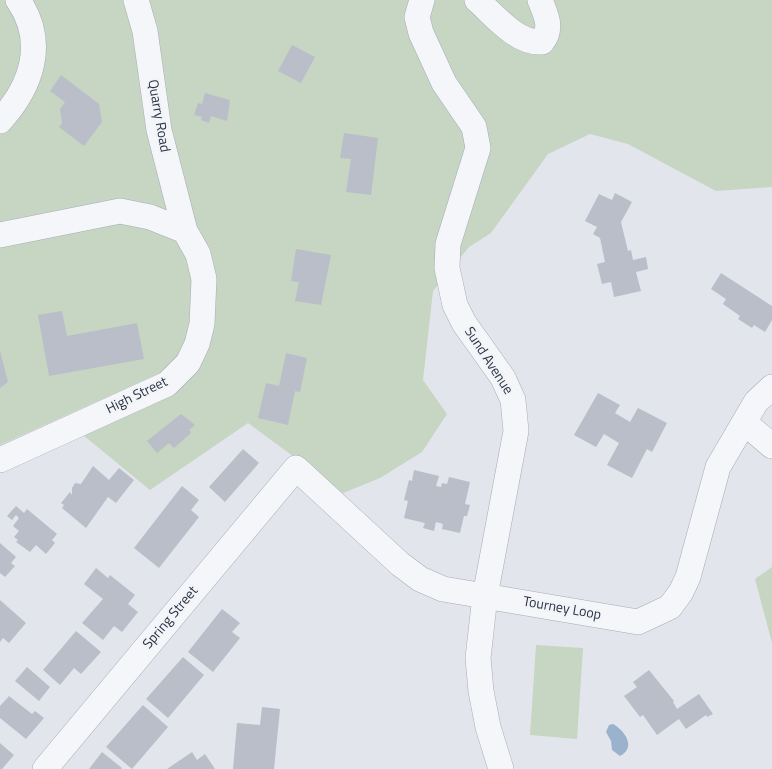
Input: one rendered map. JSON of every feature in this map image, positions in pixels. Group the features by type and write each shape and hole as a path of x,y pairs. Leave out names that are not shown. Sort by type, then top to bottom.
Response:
{"street":[{"path":"0,121 9,112 30,76 33,54 32,32 25,10 18,0"},
{"name":"Quarry Road","path":"136,0 145,31 159,130 185,232"},
{"name":"Sund Avenue","path":"422,0 417,17 421,33 444,83 474,127 478,148 448,244 447,268 455,305 464,323 503,378 513,400 516,431 485,596 478,658 481,691 488,726 501,769"},
{"path":"477,0 516,34 531,43 542,42 548,34 548,20 540,0"},
{"path":"0,235 120,211 150,217 185,232"},
{"name":"High Street","path":"0,460 167,384 188,363 197,344 202,324 204,279 198,254 185,232"},
{"name":"Tourney Loop","path":"296,468 400,564 420,578 443,589 638,622 670,607 681,592 688,577 718,467 756,402 772,387"},
{"path":"745,423 772,446"},
{"name":"Spring Street","path":"45,769 296,468"}],"green space":[{"path":"0,0 772,0 772,187 716,191 628,144 590,134 548,154 491,233 469,247 433,291 423,380 447,414 422,452 380,478 343,493 248,423 150,490 83,435 163,397 162,372 0,445"},
{"path":"772,567 772,643 755,579"},
{"path":"536,645 583,648 577,739 530,735"}],"water":[{"path":"613,724 625,734 627,739 628,748 620,756 612,750 611,741 606,732 609,725"}],"building":[{"path":"292,45 315,57 301,83 278,71"},
{"path":"61,75 99,104 102,122 84,146 59,127 62,123 60,109 65,102 50,91"},
{"path":"205,93 230,100 227,121 211,116 209,123 201,120 202,117 194,115 198,103 202,104"},
{"path":"344,133 378,138 371,195 346,192 351,159 340,158"},
{"path":"615,193 632,202 621,222 628,251 631,250 633,260 646,257 648,269 636,272 641,291 614,297 611,282 602,284 597,264 605,262 600,238 593,234 597,227 585,221 599,194 612,200"},
{"path":"296,249 331,255 321,305 295,301 299,282 291,281"},
{"path":"721,273 772,306 772,320 765,332 754,325 752,328 738,319 740,316 723,304 726,299 711,289"},
{"path":"62,311 67,336 137,323 144,359 49,376 38,315"},
{"path":"0,351 8,382 0,388"},
{"path":"286,353 307,358 300,392 295,391 288,425 258,418 266,383 279,386"},
{"path":"598,393 620,405 615,413 630,422 638,408 667,423 652,452 647,449 632,478 607,465 619,443 604,434 596,447 574,435"},
{"path":"181,414 195,425 189,430 191,433 174,448 169,443 157,453 147,441"},
{"path":"243,449 259,463 225,502 209,487"},
{"path":"93,466 109,480 119,468 134,480 116,503 108,497 86,528 62,508 64,505 61,503 70,492 72,495 72,488 75,483 81,484"},
{"path":"414,470 439,476 436,486 441,487 442,483 447,484 449,477 470,482 465,504 470,505 467,516 464,516 460,533 442,529 443,524 436,522 434,531 423,528 425,523 404,518 408,501 404,500 409,480 412,481"},
{"path":"182,486 199,500 191,510 199,517 159,568 134,548"},
{"path":"16,506 24,513 27,509 57,534 52,540 55,543 46,554 36,545 30,552 16,542 18,540 14,537 19,531 13,526 19,518 16,515 12,520 7,516"},
{"path":"0,543 16,557 11,563 15,566 5,577 0,573"},
{"path":"96,568 108,578 110,575 135,595 128,604 138,612 122,632 114,626 103,640 82,623 103,599 84,584"},
{"path":"0,600 26,623 9,643 3,638 0,642"},
{"path":"222,609 240,623 232,632 240,638 213,672 188,652"},
{"path":"76,631 101,652 81,674 74,668 60,685 43,670"},
{"path":"183,657 204,675 168,718 146,699"},
{"path":"27,667 50,687 39,701 15,681"},
{"path":"649,670 674,701 677,709 699,694 713,714 707,717 706,715 686,729 679,719 657,735 643,715 640,717 624,696 637,687 633,682"},
{"path":"9,696 32,714 35,711 44,718 26,739 0,718 0,706"},
{"path":"143,705 168,727 132,769 106,747"},
{"path":"262,707 280,709 274,769 233,769 237,723 260,725"},
{"path":"0,743 14,755 2,769 0,769"},
{"path":"102,752 122,768 89,769"},
{"path":"192,752 197,760 205,754 215,769 167,769"}]}
